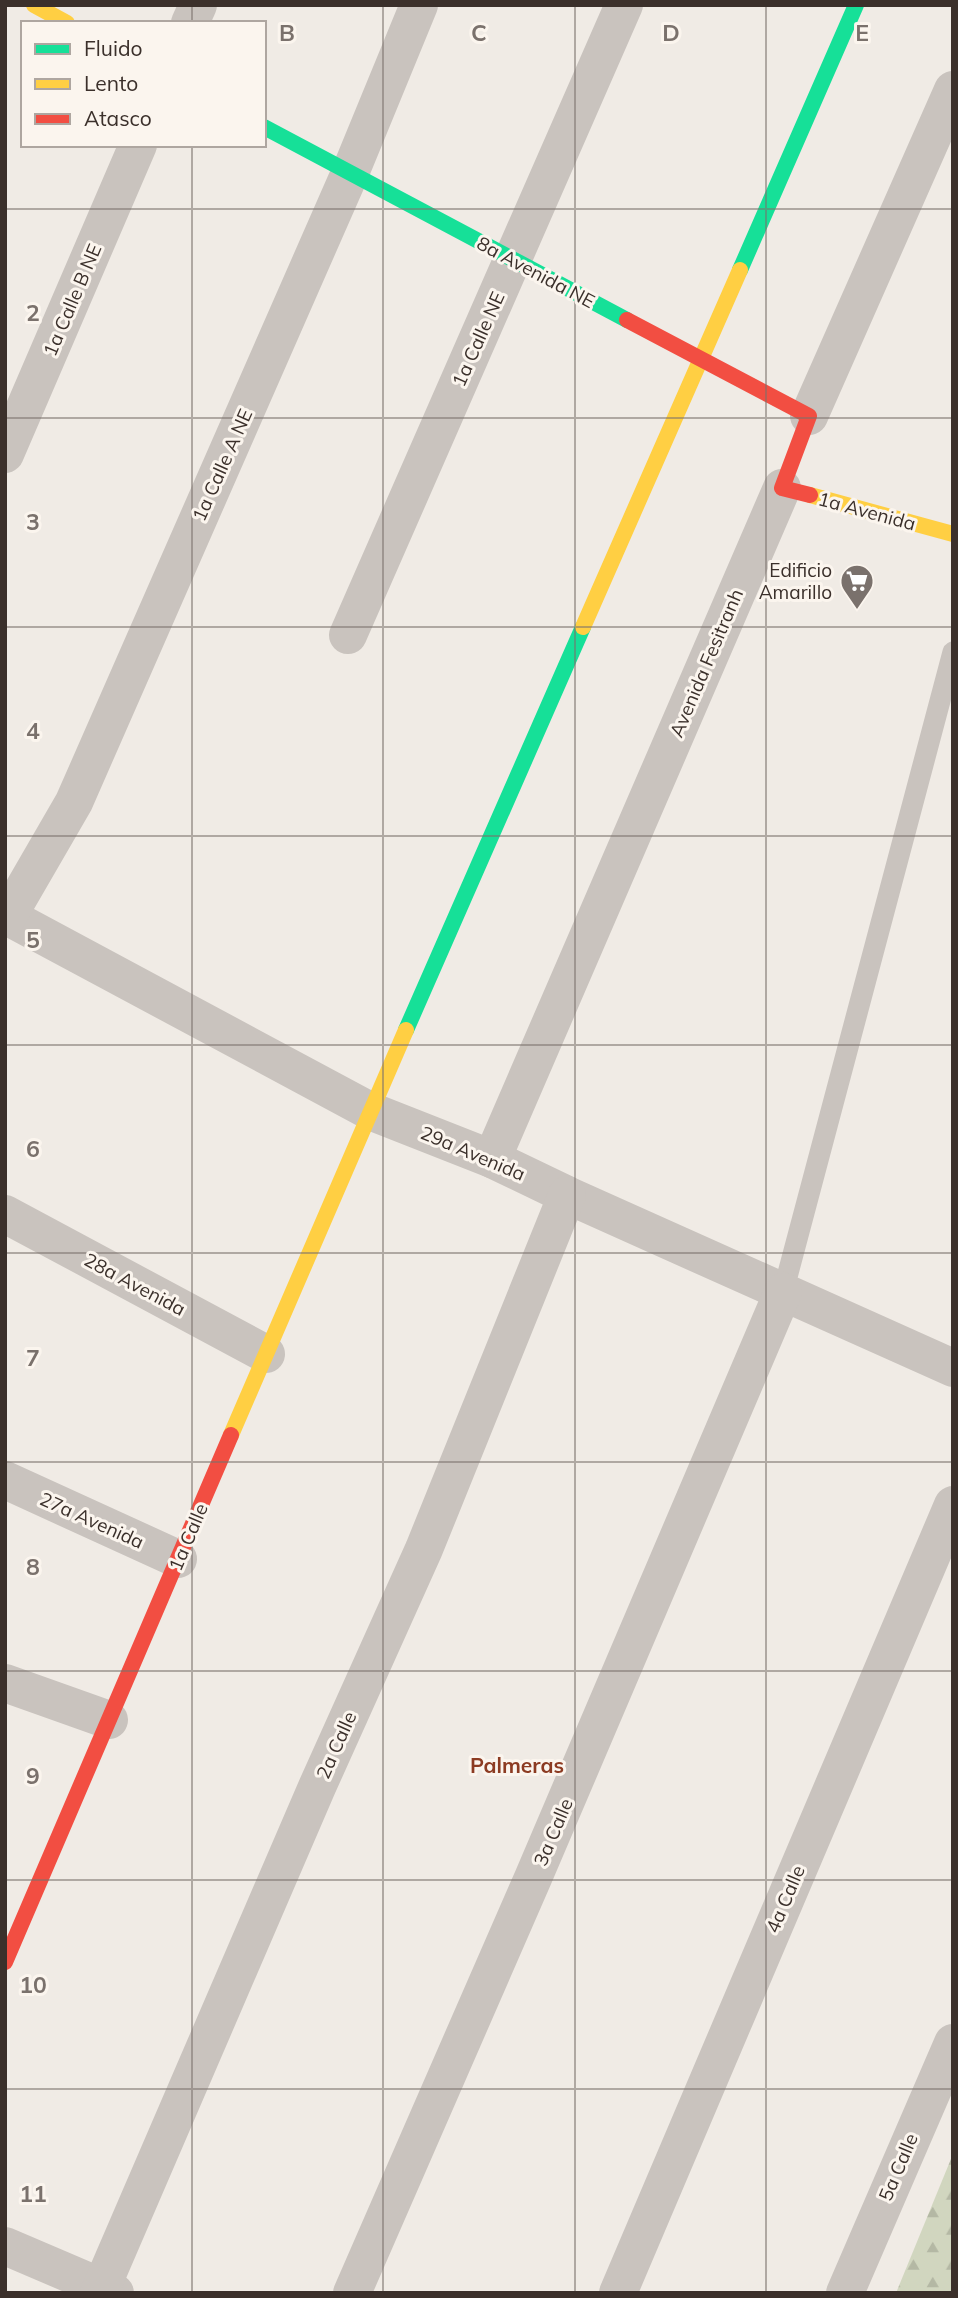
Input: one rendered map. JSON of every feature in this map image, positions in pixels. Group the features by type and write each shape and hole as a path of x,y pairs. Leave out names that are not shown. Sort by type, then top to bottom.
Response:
{"street":[{"path":"34,5 63,21"},
{"path":"191,21 198,5"},
{"name":"1a Calle A NE","path":"6,915 74,802 350,173 419,5"},
{"name":"1a Calle NE","path":"348,635 624,5"},
{"name":"1a Calle","path":"5,1962 370,1111 856,5"},
{"name":"Avenida Fesitranh","path":"492,1159 782,488 809,416 953,90"},
{"name":"8a Avenida NE","path":"266,128 809,416"},
{"name":"1a Calle B NE","path":"5,454 137,147"},
{"name":"1a Avenida","path":"782,488 953,534"},
{"name":"29a Avenida","path":"6,915 370,1111 492,1159 953,1368"},
{"name":"2a Calle","path":"105,2291 312,1800 424,1549 567,1195"},
{"name":"28a Avenida","path":"5,1214 266,1354"},
{"name":"3a Calle","path":"352,2293 533,1878 783,1292"},
{"name":"27a Avenida","path":"5,1480 178,1559"},
{"name":"4a Calle","path":"618,2293 953,1505"},
{"path":"5,1683 109,1720"},
{"name":"5a Calle","path":"845,2293 953,2043"},
{"path":"5,2246 105,2291"}],"lane":[{"path":"783,1292 953,652"}],"green space":[{"path":"953,2154 953,2293 896,2293"}],"traffic: fast":[{"path":"740,270 856,5"},
{"path":"266,128 627,320"},
{"path":"406,1030 583,627"}],"traffic: slow":[{"path":"34,5 63,21"},
{"path":"583,627 740,270"},
{"path":"810,495 953,534"},
{"path":"231,1435 406,1030"}],"traffic: jam":[{"path":"627,320 809,416 782,488 810,495"},
{"path":"5,1962 231,1435"}],"place":[{"name":"Edificio Amarillo","path":"857,611"}],"district":[{"name":"Palmeras","path":"517,1765"}]}
